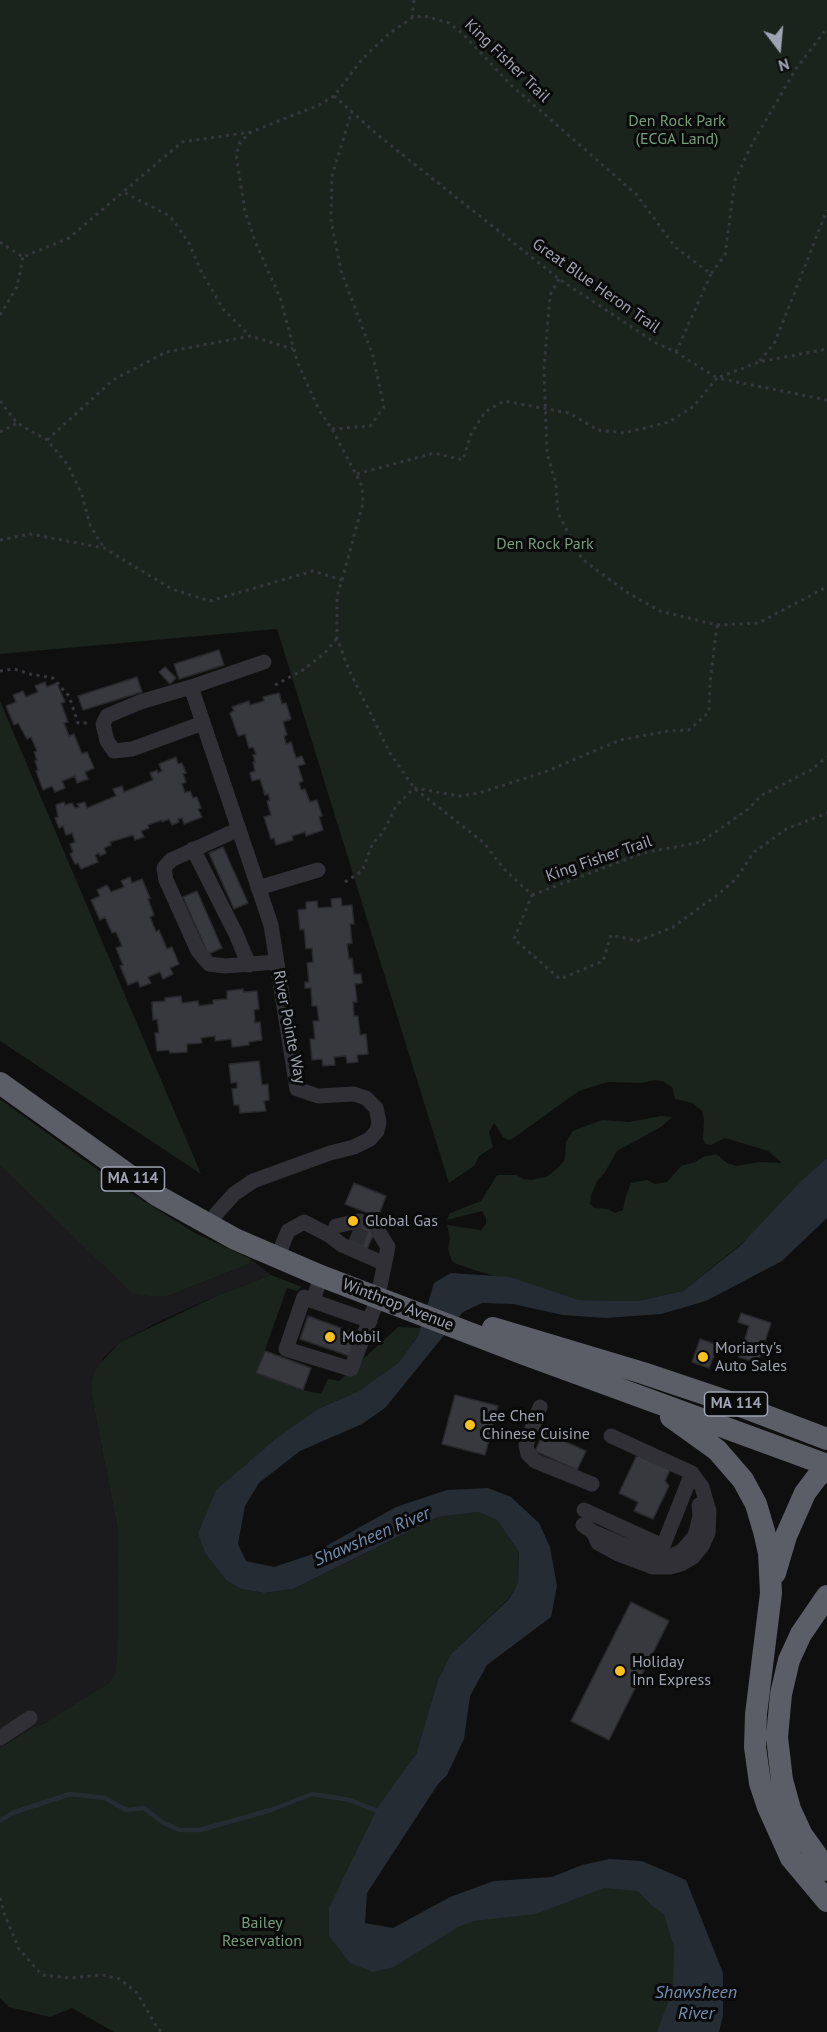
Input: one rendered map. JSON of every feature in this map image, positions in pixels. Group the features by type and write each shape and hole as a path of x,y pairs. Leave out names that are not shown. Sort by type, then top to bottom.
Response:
{"highway":[{"name":"Winthrop Avenue","path":"0,1066 212,1220"},
{"name":"Winthrop Avenue","path":"0,1083 143,1186 280,1253 462,1323 645,1399 827,1467"},
{"name":"Winthrop Avenue","path":"462,1323 495,1328 643,1373 735,1404 827,1439"},
{"path":"645,1399 704,1439 743,1480 756,1504 764,1531 769,1553 771,1588"},
{"path":"827,1467 805,1493 796,1511 771,1588 756,1714 755,1747 760,1783 778,1831 792,1858 827,1901"},
{"path":"827,1596 801,1634 789,1660 781,1694 777,1737 782,1780 790,1809 802,1835 827,1870"}],"street":[{"path":"203,723 132,749 114,751 107,741 103,724 107,716 140,702 264,662"},
{"name":"River Pointe Way","path":"191,687 271,925 297,1089 318,1096 354,1094 366,1098 376,1108 379,1122 377,1131 370,1139 354,1148 330,1153 253,1181 234,1194 212,1220"},
{"path":"238,829 171,860 164,868 166,880 198,951 208,964 225,966 276,962"},
{"path":"193,849 249,964"},
{"path":"258,888 318,870"},
{"path":"280,1253 288,1231 304,1222 347,1234 383,1263"},
{"path":"304,1222 329,1235 347,1234"},
{"path":"370,1321 304,1297 286,1349 351,1369 370,1321 379,1292 388,1247 372,1240"},
{"path":"313,1301 324,1271"},
{"path":"540,1407 526,1445 528,1454 535,1461 592,1484"},
{"path":"611,1436 692,1473"},
{"path":"692,1473 700,1516 695,1536 682,1551 672,1556 646,1554 587,1523 663,1546 692,1473"},
{"path":"0,1738 30,1718"}],"path":[{"path":"22,257 69,238 124,193 145,171 182,142 251,132 319,105 334,96 363,58 391,32 412,18 414,0"},
{"name":"King Fisher Trail","path":"412,18 424,16 449,23 463,34 511,85 637,195 675,247 711,274"},
{"path":"676,352 711,274 725,255 735,180 753,142 796,69 827,28"},
{"name":"Great Blue Heron Trail","path":"334,96 380,136 559,279 656,343 676,352 717,378"},
{"path":"332,429 370,426 384,407 373,356 341,271 331,220 332,176 351,110"},
{"path":"251,132 240,142 236,156 245,212 255,241 282,300 297,361 319,410 332,429 362,486 363,503 337,596 337,638 349,670 375,724 390,753 414,788 484,843 504,869 532,895 514,939 560,979 603,961 611,935 638,941 673,927 736,879 753,853 786,829 827,813"},
{"path":"124,193 170,216 189,243 201,271 223,309 250,336 294,350"},
{"path":"759,362 775,342 827,210"},
{"path":"0,242 22,257"},
{"path":"0,315 17,287 22,257"},
{"path":"559,279 550,295 544,369 547,453 556,484 558,513 582,559 625,591 660,611 717,625 758,623 827,587"},
{"path":"47,440 113,380 166,352 250,336"},
{"path":"357,474 434,453 463,460 471,434 485,412 504,401 569,413 598,430 624,433 669,422 694,406 717,378 759,362 827,349"},
{"path":"717,378 827,400"},
{"path":"0,400 17,423 47,440 68,465 82,495 90,525 104,548"},
{"path":"0,432 17,423"},
{"path":"0,540 30,534 104,548 172,589 210,601 313,571 342,580"},
{"path":"414,788 460,796 479,793 544,772 620,740 668,731 689,730 709,712 717,625"},
{"path":"275,685 303,670 325,653 337,638"},
{"path":"0,671 14,669 53,678 69,696 78,723 103,724"},
{"name":"King Fisher Trail","path":"532,895 643,853 701,842 747,810 762,795 811,770 827,757"},
{"path":"345,882 362,870 373,843 384,831 396,806 414,788"},
{"path":"0,1898 3,1913 19,1949 42,1975 71,1978 102,1975 120,1980 137,1993 162,2032"}],"shaded area":[{"path":"0,1165 168,1296 249,1264 251,1259 271,1275 164,1319 120,1342 103,1358 92,1397 118,1531 115,1673 109,1683 58,1716 34,1727 0,1748"}],"green space":[{"name":"Den Rock Park","path":"0,0 827,0 827,1158 802,1180 751,1236 683,1291 637,1301 579,1300 474,1270 452,1261 448,1249 450,1239 447,1225 481,1230 486,1224 486,1218 482,1211 447,1220 450,1213 481,1201 497,1175 516,1175 532,1180 548,1176 565,1159 566,1142 573,1131 602,1120 629,1122 661,1116 672,1117 661,1127 617,1151 597,1181 590,1204 595,1208 608,1209 615,1213 623,1210 631,1183 647,1180 655,1184 667,1182 681,1166 703,1157 716,1154 727,1163 736,1166 760,1162 782,1163 768,1151 725,1138 711,1145 705,1144 702,1111 692,1103 675,1099 672,1087 664,1082 655,1080 641,1083 608,1082 579,1091 512,1139 503,1137 494,1123 489,1132 493,1147 479,1156 474,1166 449,1183 277,629 0,654"},
{"path":"0,701 201,1174 0,1041"},
{"path":"0,1099 126,1190 195,1233 251,1259 249,1264 168,1296 132,1293 0,1165"},
{"name":"Bailey Reservation","path":"271,1275 302,1287 297,1291 287,1288 257,1372 303,1390 321,1394 328,1379 339,1381 398,1327 420,1328 418,1336 399,1362 359,1391 320,1408 198,1534 205,1553 226,1580 241,1589 264,1593 293,1589 438,1517 478,1512 497,1520 519,1552 518,1583 509,1598 451,1654 438,1680 416,1754 379,1805 352,1927 397,1940 618,1870 660,1888 695,2032 114,2032 72,2008 50,2017 9,2007 0,1998 0,1748 109,1683 115,1673 118,1531 92,1397 92,1380 97,1367 120,1342 221,1294"}],"water":[{"name":"Shawsheen River","path":"827,1158 827,1218 782,1261 706,1301 661,1314 606,1318 563,1315 513,1304 482,1303 463,1312 385,1408 362,1424 300,1451 259,1483 245,1506 238,1544 246,1561 274,1567 310,1555 396,1507 447,1490 488,1488 511,1497 539,1523 550,1547 557,1586 551,1617 487,1665 470,1696 464,1739 447,1775 438,1784 367,1893 365,1923 393,1928 450,1897 494,1881 552,1877 582,1865 609,1859 642,1861 686,1880 723,1973 723,2016 719,2032 657,2032 673,1989 674,1947 664,1914 651,1905 638,1891 604,1888 536,1914 474,1921 456,1928 394,1967 373,1972 350,1963 329,1936 329,1908 379,1805 416,1754 438,1680 451,1654 509,1599 518,1583 519,1552 497,1520 478,1512 438,1517 293,1589 264,1593 241,1589 226,1580 205,1553 198,1534 216,1490 277,1438 320,1408 359,1391 399,1362 418,1336 434,1283 451,1273 510,1277 579,1300 637,1301 683,1291 741,1245 802,1180"}],"building":[{"path":"219,650 224,665 179,679 174,664"},
{"path":"165,667 176,678 170,684 159,672"},
{"path":"137,677 142,692 83,710 78,696"},
{"path":"45,682 47,687 57,683 65,702 61,703 68,722 64,723 69,736 74,734 82,754 87,752 94,768 85,772 88,779 77,783 75,776 62,781 65,788 55,792 52,786 43,790 36,771 38,770 35,761 37,760 34,752 37,751 31,737 27,739 18,723 14,725 6,706 16,702 13,695 23,691 26,697 38,692 35,686"},
{"path":"279,693 282,704 286,703 291,719 283,722 287,735 284,736 286,744 291,742 296,758 302,756 305,764 298,766 303,781 299,783 301,790 305,789 310,802 317,800 323,830 306,836 305,832 292,836 293,840 276,845 274,838 271,839 264,817 271,815 267,801 270,800 268,794 265,795 260,779 252,781 250,773 255,771 253,755 256,754 253,747 249,748 245,734 238,736 230,713 234,711 232,707 249,701 250,705 264,701 263,697"},
{"path":"176,757 178,764 182,763 186,773 183,774 186,782 182,784 185,793 190,791 193,798 197,797 201,808 198,809 202,817 184,824 182,818 172,825 169,819 148,825 149,828 141,831 144,837 135,840 133,835 110,842 111,845 104,848 106,853 100,856 99,853 95,855 98,862 81,869 78,863 75,864 70,854 73,852 70,844 75,842 72,833 66,835 63,826 59,828 55,818 58,817 56,805 64,802 65,805 72,803 75,808 79,807 77,804 85,802 87,808 116,796 113,789 122,786 124,792 153,780 150,773 157,770 158,773 162,771 159,764"},
{"path":"223,847 248,903 234,909 209,853"},
{"path":"130,877 132,883 142,879 150,898 148,899 154,915 150,917 156,932 159,930 167,949 172,947 179,964 170,968 173,974 163,979 160,972 148,977 151,983 140,987 138,981 128,985 120,966 123,965 116,948 122,946 116,932 112,933 105,917 100,920 91,900 100,896 97,890 107,885 111,892 124,887 121,881"},
{"path":"197,891 222,948 208,954 183,897"},
{"path":"341,898 342,906 352,905 354,924 350,924 352,943 347,944 354,974 361,974 362,983 355,984 357,1002 353,1002 354,1016 358,1016 360,1035 366,1034 368,1054 357,1055 358,1062 347,1063 346,1056 334,1057 335,1065 323,1066 322,1059 312,1060 310,1039 315,1039 313,1021 319,1021 317,1006 312,1006 311,988 305,988 305,982 309,982 307,963 313,962 312,948 306,949 304,929 300,930 298,910 306,909 306,902 317,901 318,908 332,907 331,899"},
{"path":"243,989 243,992 257,991 259,1009 254,1010 255,1023 260,1022 262,1040 249,1042 249,1045 232,1047 231,1039 215,1041 215,1036 201,1038 202,1043 187,1044 187,1052 157,1051 155,1033 159,1033 157,1019 153,1020 152,1002 181,996 182,1003 198,1001 199,1006 213,1004 213,1000 227,999 227,991"},
{"path":"259,1061 262,1085 268,1084 269,1100 264,1101 266,1111 240,1113 239,1105 234,1105 232,1089 237,1088 237,1082 231,1083 229,1064"},
{"path":"354,1183 386,1196 378,1217 345,1204"},
{"path":"361,1214 379,1223 366,1251 348,1243"},
{"path":"741,1313 771,1323 758,1363 739,1357 749,1326 738,1322"},
{"name":"Mobil","path":"308,1316 360,1335 352,1357 300,1339"},
{"path":"700,1339 718,1345 709,1368 692,1362"},
{"path":"265,1351 311,1368 303,1390 256,1373"},
{"name":"Lee Chen Chinese Cuisine","path":"455,1395 498,1406 485,1455 442,1444"},
{"path":"544,1432 586,1451 577,1470 535,1451"},
{"path":"637,1455 670,1470 665,1481 669,1486 653,1519 634,1511 638,1502 619,1493"},
{"name":"Holiday Inn Express","path":"631,1602 669,1621 609,1740 571,1721"}],"waterway":[{"path":"0,1821 12,1813 70,1794 105,1798 126,1810 144,1808 162,1822 179,1830 200,1830 271,1810 312,1794 350,1800 380,1812"}],"tunnel":[{"path":"352,1233 372,1241"}],"place":[{"name":"Global Gas","path":"353,1221"},
{"name":"Mobil","path":"330,1337"},
{"name":"Moriarty's Auto Sales","path":"703,1357"},
{"name":"Lee Chen Chinese Cuisine","path":"470,1425"},
{"name":"Holiday Inn Express","path":"620,1671"}],"park label":[{"name":"Den Rock Park (ECGA Land)","path":"677,130"}]}
